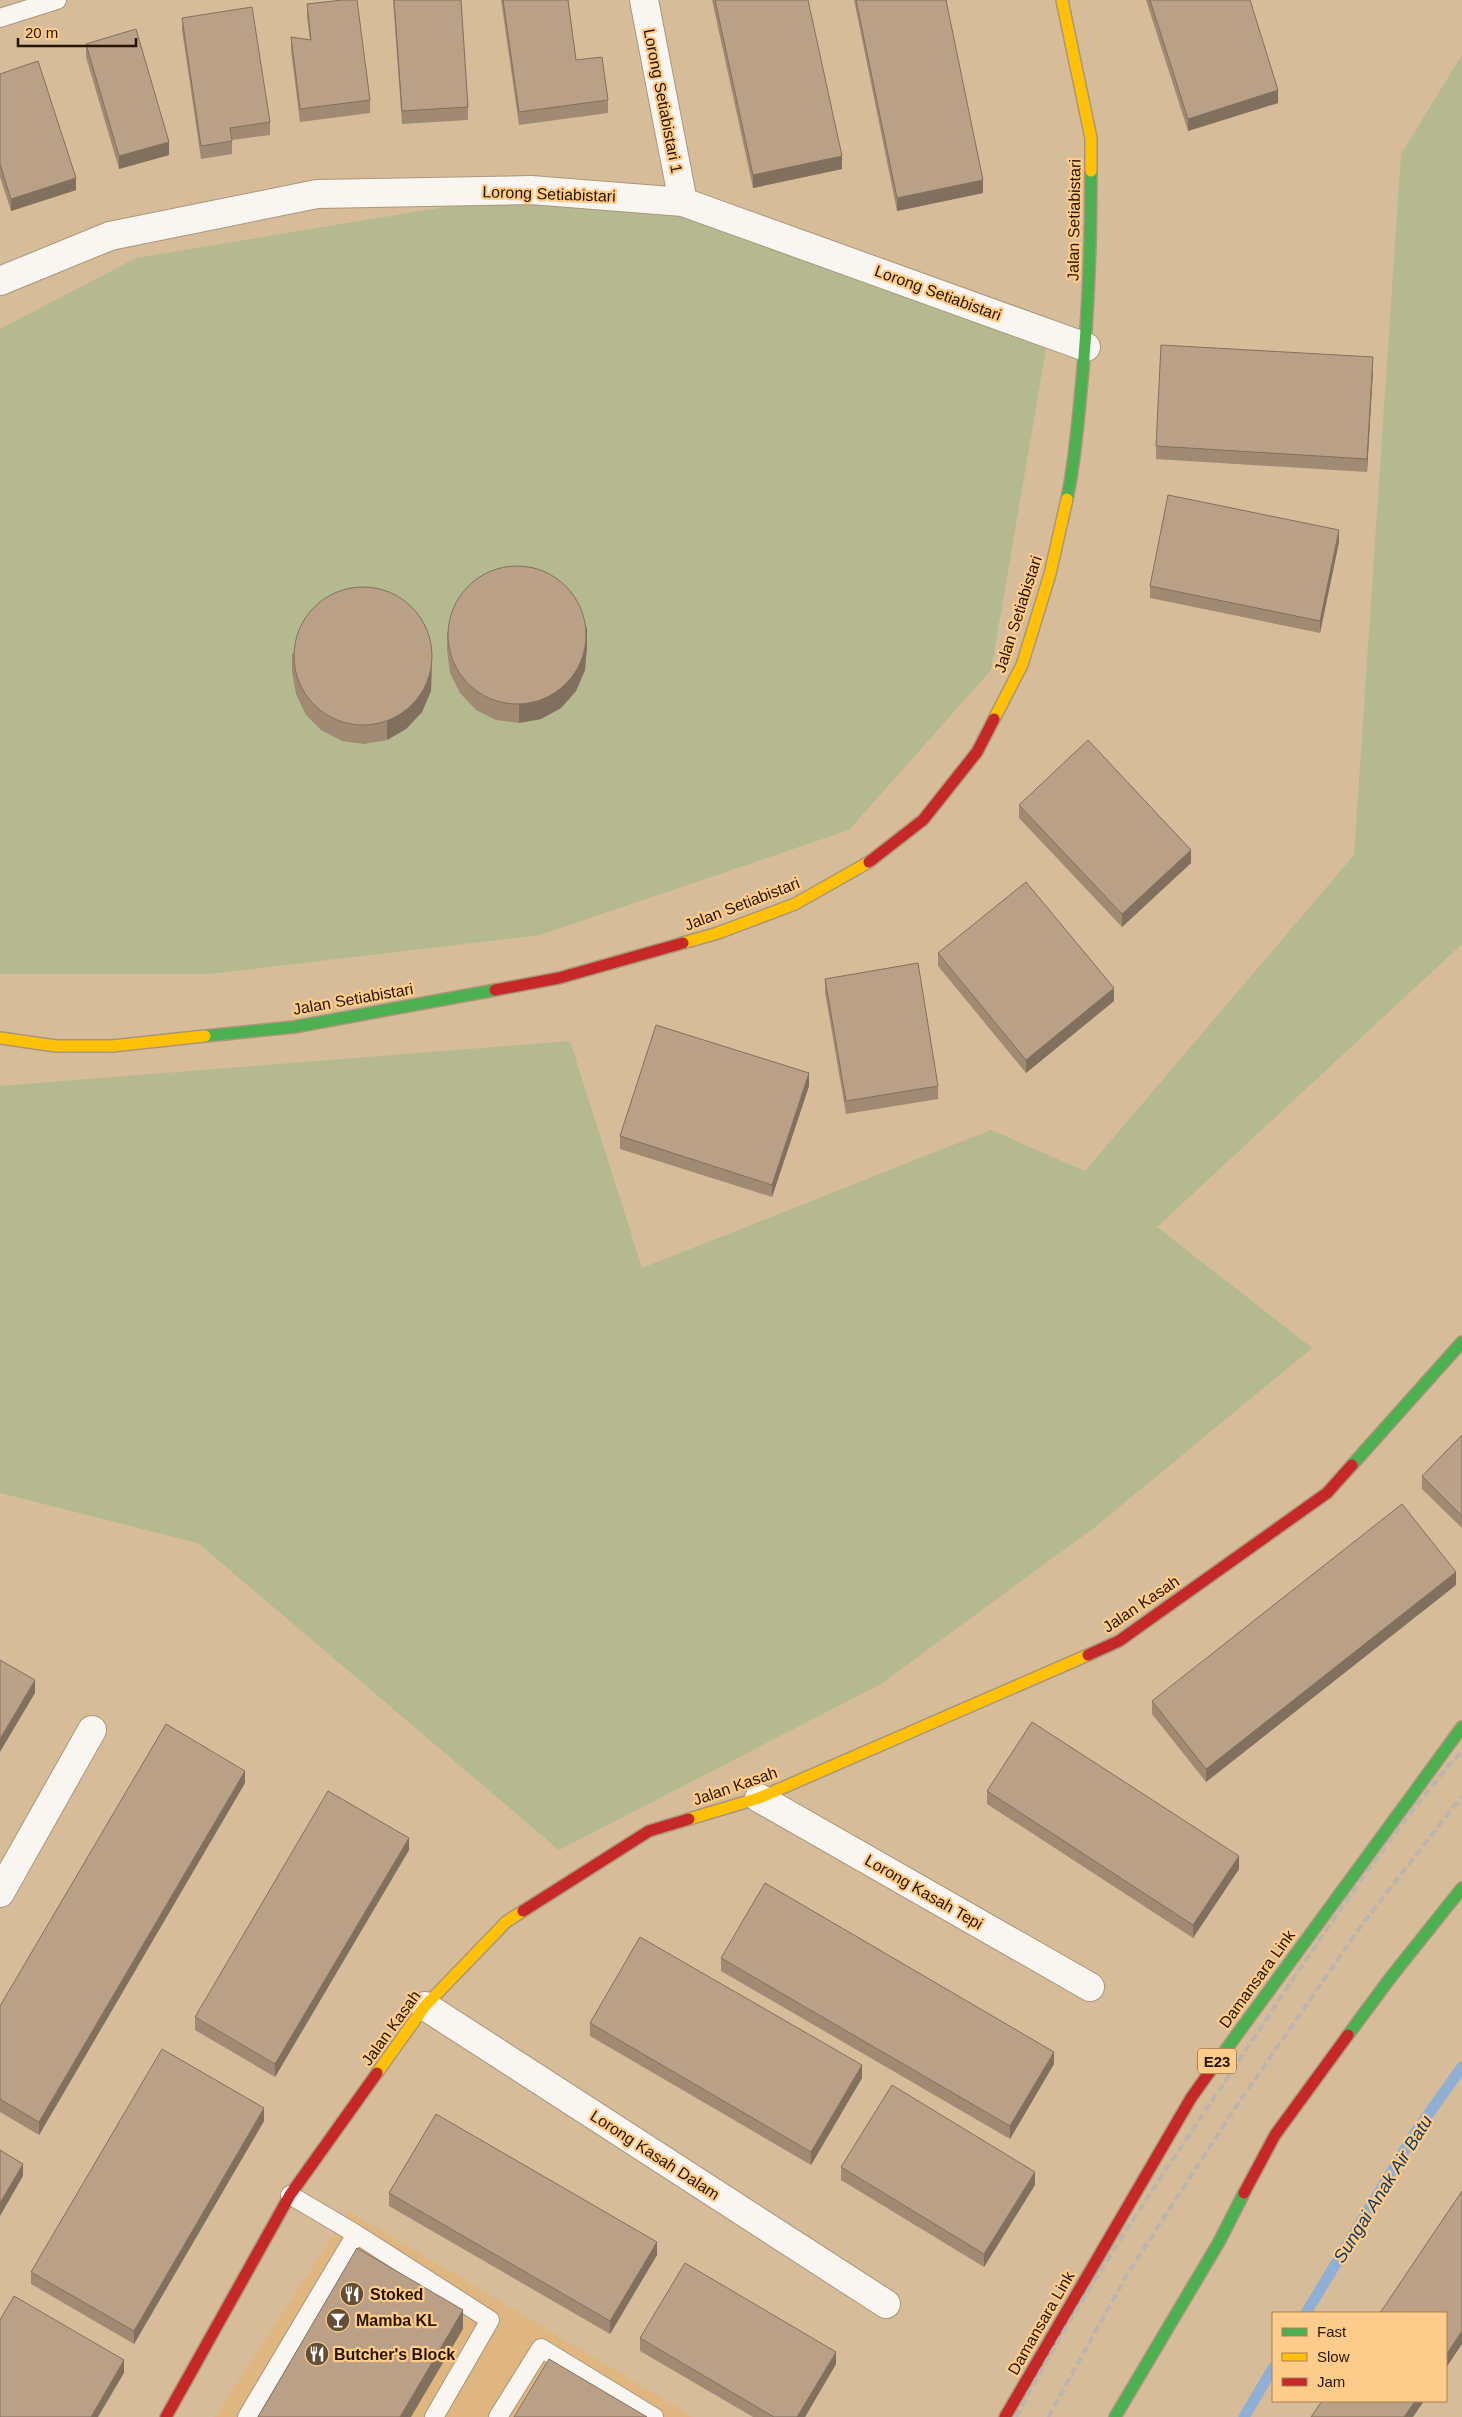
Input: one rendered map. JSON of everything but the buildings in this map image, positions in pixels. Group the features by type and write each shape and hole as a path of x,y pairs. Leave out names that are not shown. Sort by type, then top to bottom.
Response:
{"main road":[{"name":"Jalan Setiabistari","path":"0,1038 56,1046 112,1046 294,1027 559,978 718,933 795,904 869,862 923,820 977,752 1022,665 1050,574 1073,472 1086,347 1091,255 1092,138 1062,0"},
{"name":"Jalan Kasah","path":"166,2417 290,2195 425,2006 506,1922 649,1831 759,1798 1119,1641 1327,1493 1462,1342"},
{"name":"Damansara Link","path":"1005,2417 1191,2098 1462,1727"},
{"path":"1115,2417 1219,2242 1274,2135 1391,1977 1462,1888"},
{"path":"1391,1977 1462,1906"}],"street":[{"name":"Lorong Setiabistari 1","path":"644,0 683,202"},
{"name":"Lorong Setiabistari","path":"0,281 110,236 317,194 531,190 683,202 1086,347"},
{"path":"0,1893 92,1730"},
{"name":"Lorong Kasah Tepi","path":"759,1798 1090,1987"},
{"name":"Lorong Kasah Dalam","path":"425,2006 886,2304"}],"lane":[{"path":"0,18 57,0"},
{"path":"290,2195 356,2234 490,2320 434,2417"},
{"path":"247,2417 356,2234"},
{"path":"498,2417 541,2348 654,2417"}],"shaded area":[{"path":"349,2211 693,2417 215,2417"}],"green space":[{"path":"1462,55 1462,944 1157,1227 1312,1348 1095,1527 881,1684 559,1850 198,1543 0,1493 0,1086 570,1041 642,1268 991,1130 1085,1171 1354,855 1401,154"},
{"path":"597,182 1046,349 991,670 849,830 540,935 209,974 0,974 0,329 136,258"}],"waterway":[{"name":"Sungai Anak Air Batu","path":"1307,2312 1415,2133 1462,2067"},
{"name":"Sungai Anak Air Batu","path":"1244,2417 1272,2370"}],"railway":[{"path":"1016,2417 1066,2327 1177,2153 1371,1866 1462,1750"},
{"path":"1048,2417 1128,2273 1233,2111 1363,1923 1462,1796"}],"traffic: fast":[{"path":"1067,499 1072,474 1083,372 1090,257 1091,171"},
{"path":"205,1036 294,1027 495,990"},
{"path":"1352,1465 1462,1342"},
{"path":"1211,2070 1462,1727"},
{"path":"1348,2035 1391,1977 1462,1888"},
{"path":"1115,2417 1219,2242 1244,2193"}],"traffic: slow":[{"path":"1062,0 1091,138 1091,171"},
{"path":"994,719 1022,665 1050,574 1067,499"},
{"path":"683,943 718,933 795,904 869,862"},
{"path":"0,1038 56,1046 112,1046 205,1036"},
{"path":"689,1819 759,1798 1088,1655"},
{"path":"377,2073 425,2006 506,1922 523,1911"}],"traffic: jam":[{"path":"869,862 923,820 977,752 994,719"},
{"path":"495,990 559,978 683,943"},
{"path":"1088,1655 1119,1641 1327,1493 1352,1465"},
{"path":"523,1911 649,1831 689,1819"},
{"path":"1244,2193 1275,2135 1348,2035"},
{"path":"1005,2417 1191,2098 1211,2070"},
{"path":"166,2417 290,2195 377,2073"}],"place":[{"name":"Stoked","path":"352,2294"},
{"name":"Mamba KL","path":"338,2320"},
{"name":"Butcher's Block","path":"317,2354"}]}
